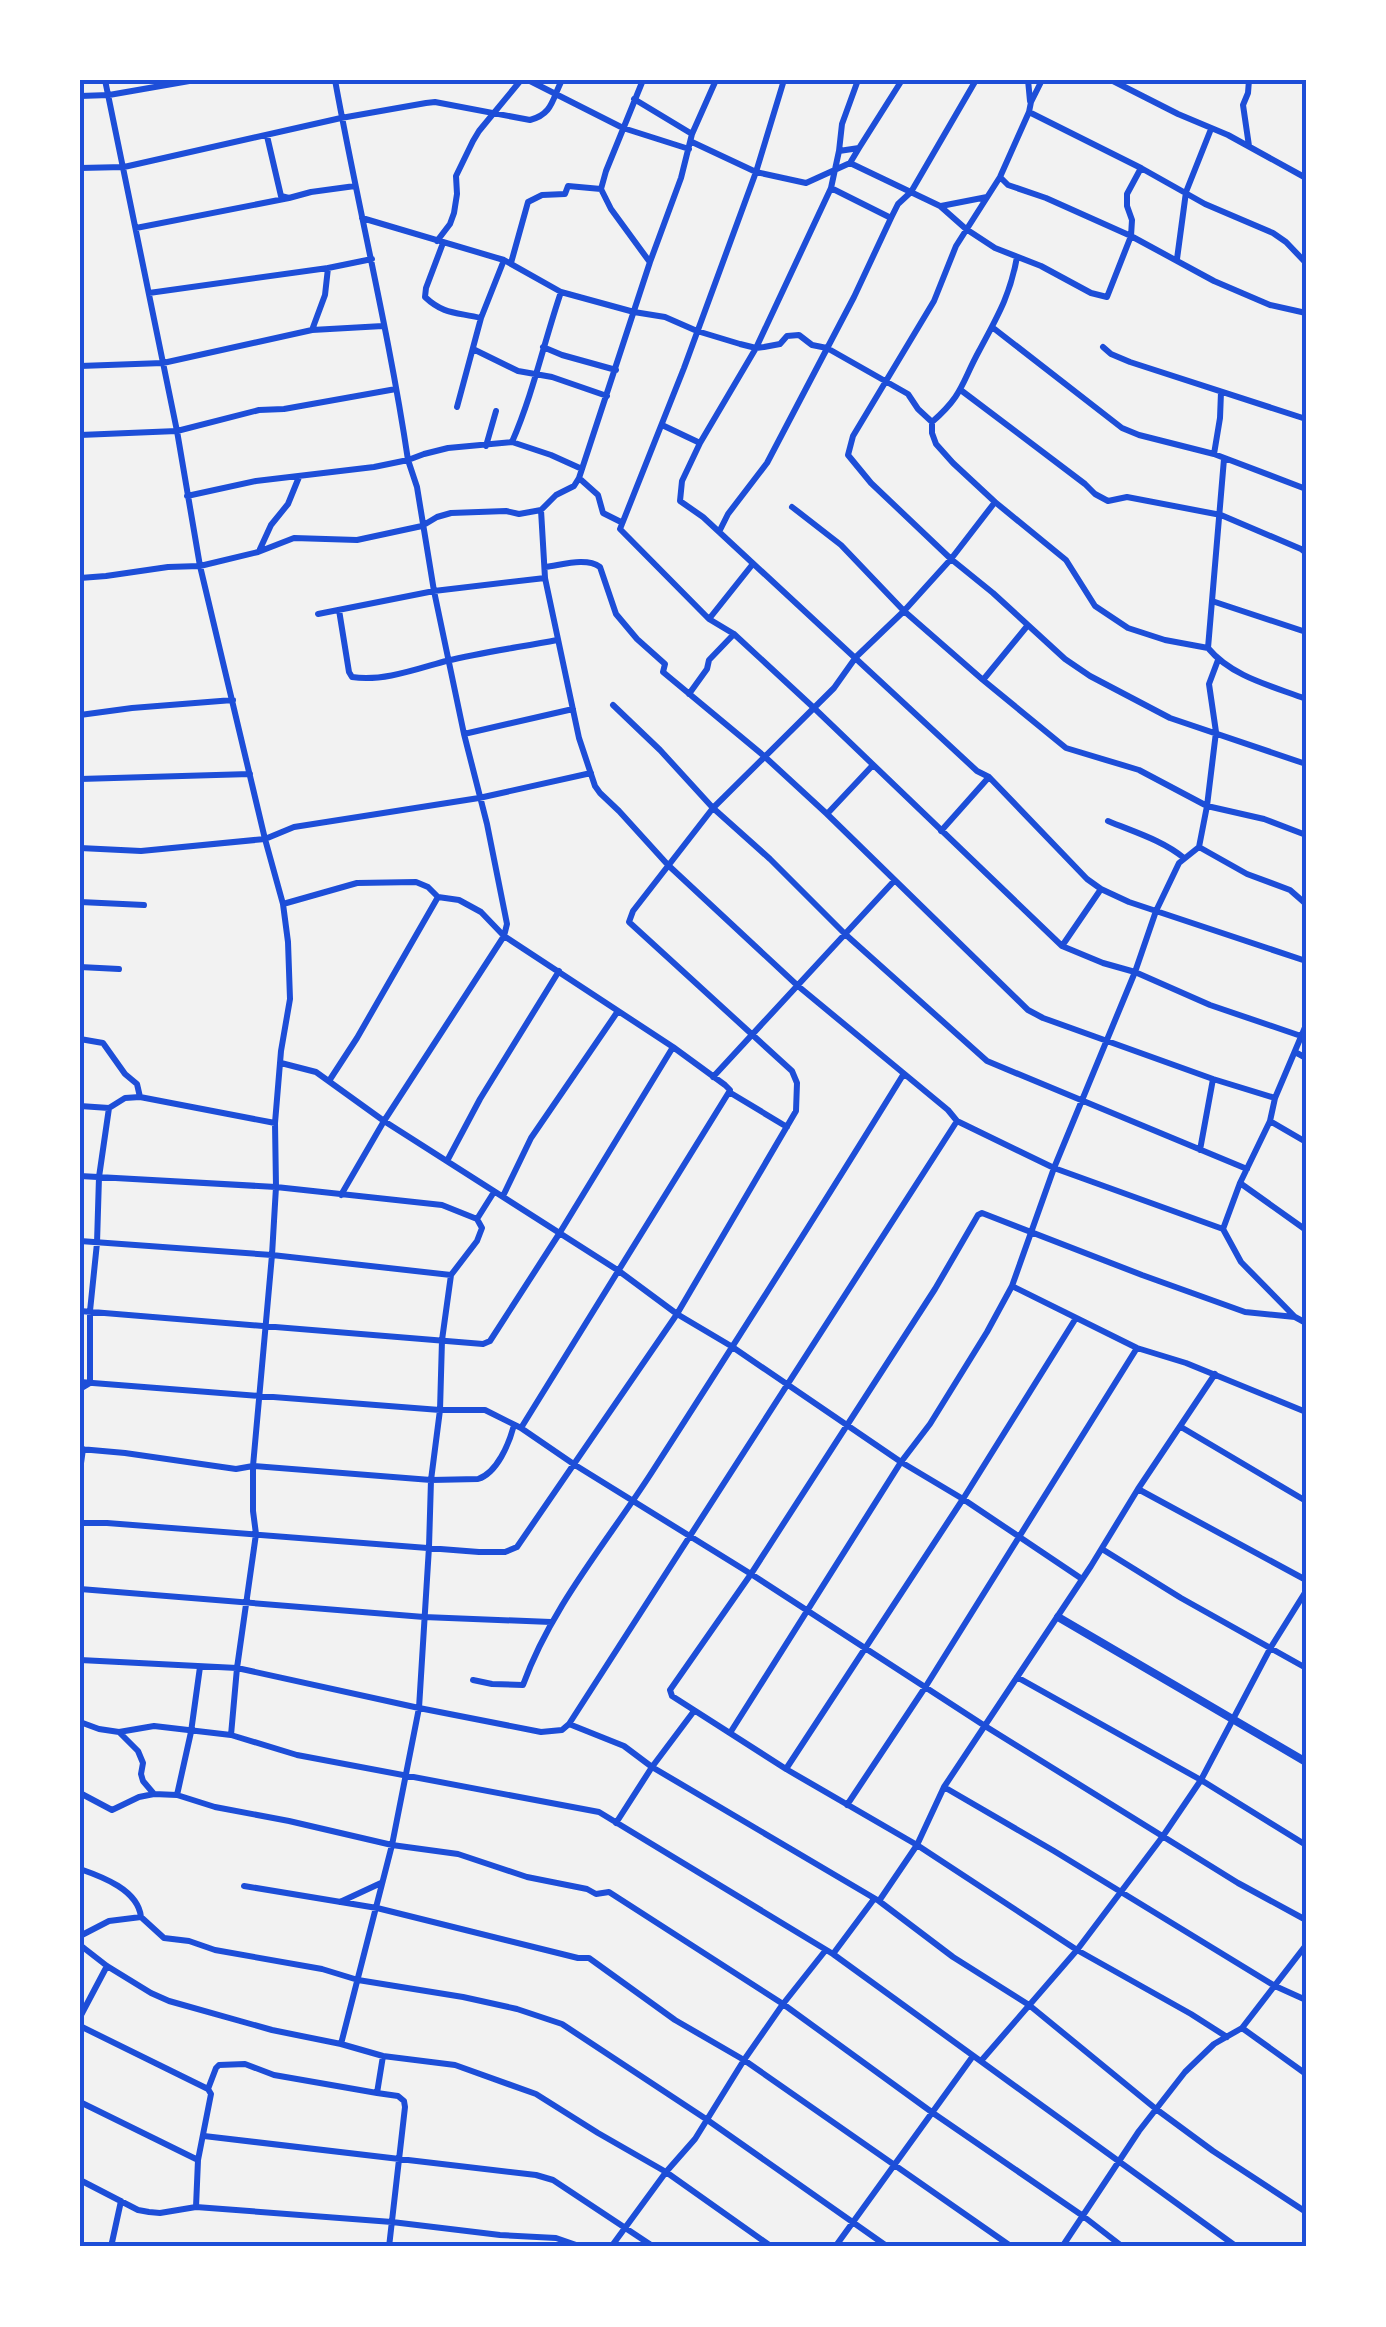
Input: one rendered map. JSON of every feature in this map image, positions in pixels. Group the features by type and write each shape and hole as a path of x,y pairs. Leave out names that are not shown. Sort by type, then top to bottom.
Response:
{"street":[{"path":"106,80 177,431 200,566 283,904 290,988 275,1123 272,1255 253,1466 256,1534 231,1735"},
{"path":"80,96 195,80"},
{"path":"334,80 434,591 507,924 504,936 384,1121 342,1195"},
{"path":"481,318 436,308 425,297 426,288 454,213 456,176 479,131 524,80 623,128 691,142"},
{"path":"80,168 124,168 342,118 436,102 530,120 549,111 562,80"},
{"path":"643,80 601,189 650,262"},
{"path":"80,578 200,566 258,552 294,538 357,540 422,526 452,513 519,514 541,510 556,495 574,486 691,142 716,80"},
{"path":"784,80 756,172 662,425 621,522 621,532 709,619 734,634 814,708 1062,946 1301,1036"},
{"path":"858,80 842,124 830,188 756,348 700,442 682,481 680,501 703,517 989,777 1100,889 1306,961"},
{"path":"634,100 691,142 756,172 806,183 850,162 902,80"},
{"path":"719,532 728,514 767,464 898,204 911,192 976,80"},
{"path":"1028,80 1030,112 1000,177 966,229 934,301 854,436 848,455 871,483 951,559 1090,676 1170,718 1306,764"},
{"path":"1031,102 1042,80"},
{"path":"1112,80 1306,178"},
{"path":"1249,80 1243,106 1250,147"},
{"path":"1030,112 1205,204 1273,233 1306,264"},
{"path":"1177,259 1186,192 1211,129"},
{"path":"267,136 280,196 289,198"},
{"path":"838,151 859,148"},
{"path":"850,162 940,206 966,229 1017,257 1091,294 1107,297 1131,236 1127,194 1141,168"},
{"path":"1000,177 1008,185 1131,236 1214,281 1263,302 1306,313"},
{"path":"136,228 355,186"},
{"path":"457,407 481,318 508,262 528,202 542,195 565,194 568,186 601,189"},
{"path":"830,188 891,218"},
{"path":"940,206 987,197"},
{"path":"362,218 508,262 561,292 665,317 756,348 780,344 787,336 800,334 812,345 827,348 908,394 932,422 936,444 952,464 1066,560 1095,606 1119,623 1165,640 1208,648 1236,672 1306,698"},
{"path":"932,422 962,391 1007,299 1017,257"},
{"path":"149,293 372,259"},
{"path":"312,330 328,268"},
{"path":"512,442 532,391 561,292"},
{"path":"80,366 163,363 312,330 383,326"},
{"path":"992,327 1122,428 1214,454 1306,489"},
{"path":"543,347 616,370"},
{"path":"1103,347 1119,357 1306,418"},
{"path":"473,349 518,371 552,376 607,396"},
{"path":"80,436 177,431 259,410 396,390"},
{"path":"962,391 1108,501 1127,497 1221,515 1306,553"},
{"path":"1214,454 1221,392"},
{"path":"486,446 496,411"},
{"path":"662,425 700,442"},
{"path":"186,496 408,460 448,448 512,442 582,469"},
{"path":"1208,648 1224,459"},
{"path":"258,552 278,514 288,504 298,476"},
{"path":"579,478 598,495 604,513 621,522"},
{"path":"80,1523 478,1552 505,1552 517,1547 678,1314 796,1111 797,1083 792,1071 629,922 632,911 713,808 834,688 856,658 951,559 995,502"},
{"path":"792,507 841,545 904,611 1066,748 1139,770 1207,806 1264,819 1306,836"},
{"path":"541,510 546,578 557,640 579,738 600,793 668,865 798,986 957,1121 1054,1168 1223,1229 1241,1262 1295,1317 1306,1323"},
{"path":"546,567 585,562 600,567 616,614 665,664 663,672 827,814 1028,1010 1275,1098"},
{"path":"709,619 752,565"},
{"path":"318,614 434,591 546,578"},
{"path":"1212,602 1306,632"},
{"path":"339,610 349,672 362,679 557,640"},
{"path":"983,680 1028,625"},
{"path":"689,694 708,669 709,660 734,634"},
{"path":"730,1732 901,1462 930,1424 1012,1286 1054,1168 1156,911 1178,864 1199,848 1216,732 1209,684 1218,660"},
{"path":"80,714 232,700"},
{"path":"613,705 844,934 986,1061 1247,1169"},
{"path":"464,734 573,709"},
{"path":"827,814 873,765"},
{"path":"80,848 141,851 265,839 294,827 478,798 591,773"},
{"path":"80,779 250,774"},
{"path":"940,831 989,777"},
{"path":"1108,821 1163,844 1184,858"},
{"path":"1199,848 1246,874 1290,890 1306,904"},
{"path":"713,1078 894,881"},
{"path":"283,904 357,883 416,882 438,897 459,900 481,912 504,936 673,1048 725,1085 729,1092 787,1127"},
{"path":"1062,946 1100,889"},
{"path":"328,1080 357,1038 438,897"},
{"path":"80,902 144,905"},
{"path":"80,967 120,969"},
{"path":"447,1161 480,1099 559,972"},
{"path":"503,1196 531,1138 618,1010"},
{"path":"1223,1229 1306,1025"},
{"path":"80,1039 103,1043 124,1074 137,1084 140,1097"},
{"path":"80,1310 483,1344 490,1341 673,1048"},
{"path":"1296,1052 1306,1058"},
{"path":"281,1062 316,1072 384,1121 619,1270 678,1314 1082,1578"},
{"path":"473,1680 523,1685 551,1622 633,1501 903,1075"},
{"path":"1200,1150 1213,1079"},
{"path":"80,1470 81,1449 236,1469 253,1466 431,1480 484,1477 729,1092"},
{"path":"80,1106 109,1108 125,1098 140,1097 275,1123"},
{"path":"90,1383 90,1311 99,1177 109,1108"},
{"path":"80,1660 238,1668 419,1708 557,1732 569,1724 957,1121"},
{"path":"1270,1121 1306,1142"},
{"path":"80,1176 276,1187 442,1205 477,1219 482,1228 451,1275 431,1480 419,1708 392,1845 341,2044"},
{"path":"1240,1183 1306,1230"},
{"path":"477,1219 494,1192"},
{"path":"1227,2037 1077,1950 917,1844 786,1770 672,1696 670,1690 751,1574 982,1212 1142,1276 1246,1312 1295,1317"},
{"path":"80,1241 272,1255 451,1275"},
{"path":"1012,1286 1136,1348 1215,1374 1306,1412"},
{"path":"786,1770 1076,1318"},
{"path":"847,1805 926,1686 1136,1348"},
{"path":"611,2247 695,2139 783,2004 876,1900 917,1844 944,1787 1215,1374"},
{"path":"80,1386 90,1383 440,1410 485,1410 518,1426 985,1726 1238,1883 1306,1920"},
{"path":"1181,1427 1306,1501"},
{"path":"1138,1489 1306,1580"},
{"path":"1102,1549 1306,1668"},
{"path":"80,1589 424,1617 551,1622"},
{"path":"981,2062 1077,1950 1163,1836 1201,1780 1306,1591"},
{"path":"1058,1617 1306,1762"},
{"path":"176,1795 191,1732 200,1667"},
{"path":"1017,1676 1201,1780 1306,1845"},
{"path":"616,1823 652,1766 694,1711"},
{"path":"80,1722 119,1732 154,1726 231,1735 297,1755 599,1812 829,1952 1237,2247"},
{"path":"569,1724 624,1746 876,1900 953,1957 1029,2005 1156,2110 1306,2212"},
{"path":"119,1732 138,1751 143,1763 141,1774 154,1794"},
{"path":"944,1787 1274,1986 1306,2000"},
{"path":"80,1794 112,1810 139,1797 176,1795 392,1845 458,1854 596,1894 608,1892 783,2004 1123,2247"},
{"path":"80,1869 134,1897 141,1916 164,1938 544,2016 578,2034 706,2119 888,2247"},
{"path":"338,1903 381,1883"},
{"path":"244,1886 377,1908 590,1958 675,2020 744,2060 1012,2247"},
{"path":"80,1936 108,1922 141,1916"},
{"path":"80,1946 106,1966 169,2001 383,2056 454,2065 524,2088 666,2172 772,2247"},
{"path":"1062,2247 1185,2072 1214,2044 1242,2028 1306,1946"},
{"path":"80,2017 106,1966"},
{"path":"80,2026 208,2089 211,2094 198,2160 196,2207"},
{"path":"1242,2028 1306,2074"},
{"path":"377,2093 383,2056"},
{"path":"835,2247 973,2056"},
{"path":"208,2089 216,2068 245,2064 274,2075 398,2096 404,2101 389,2247"},
{"path":"80,2102 198,2160"},
{"path":"204,2136 536,2175 553,2180 654,2247"},
{"path":"80,2180 138,2210 160,2213 196,2207 392,2222 556,2238 582,2247"},
{"path":"111,2247 121,2202"}]}
